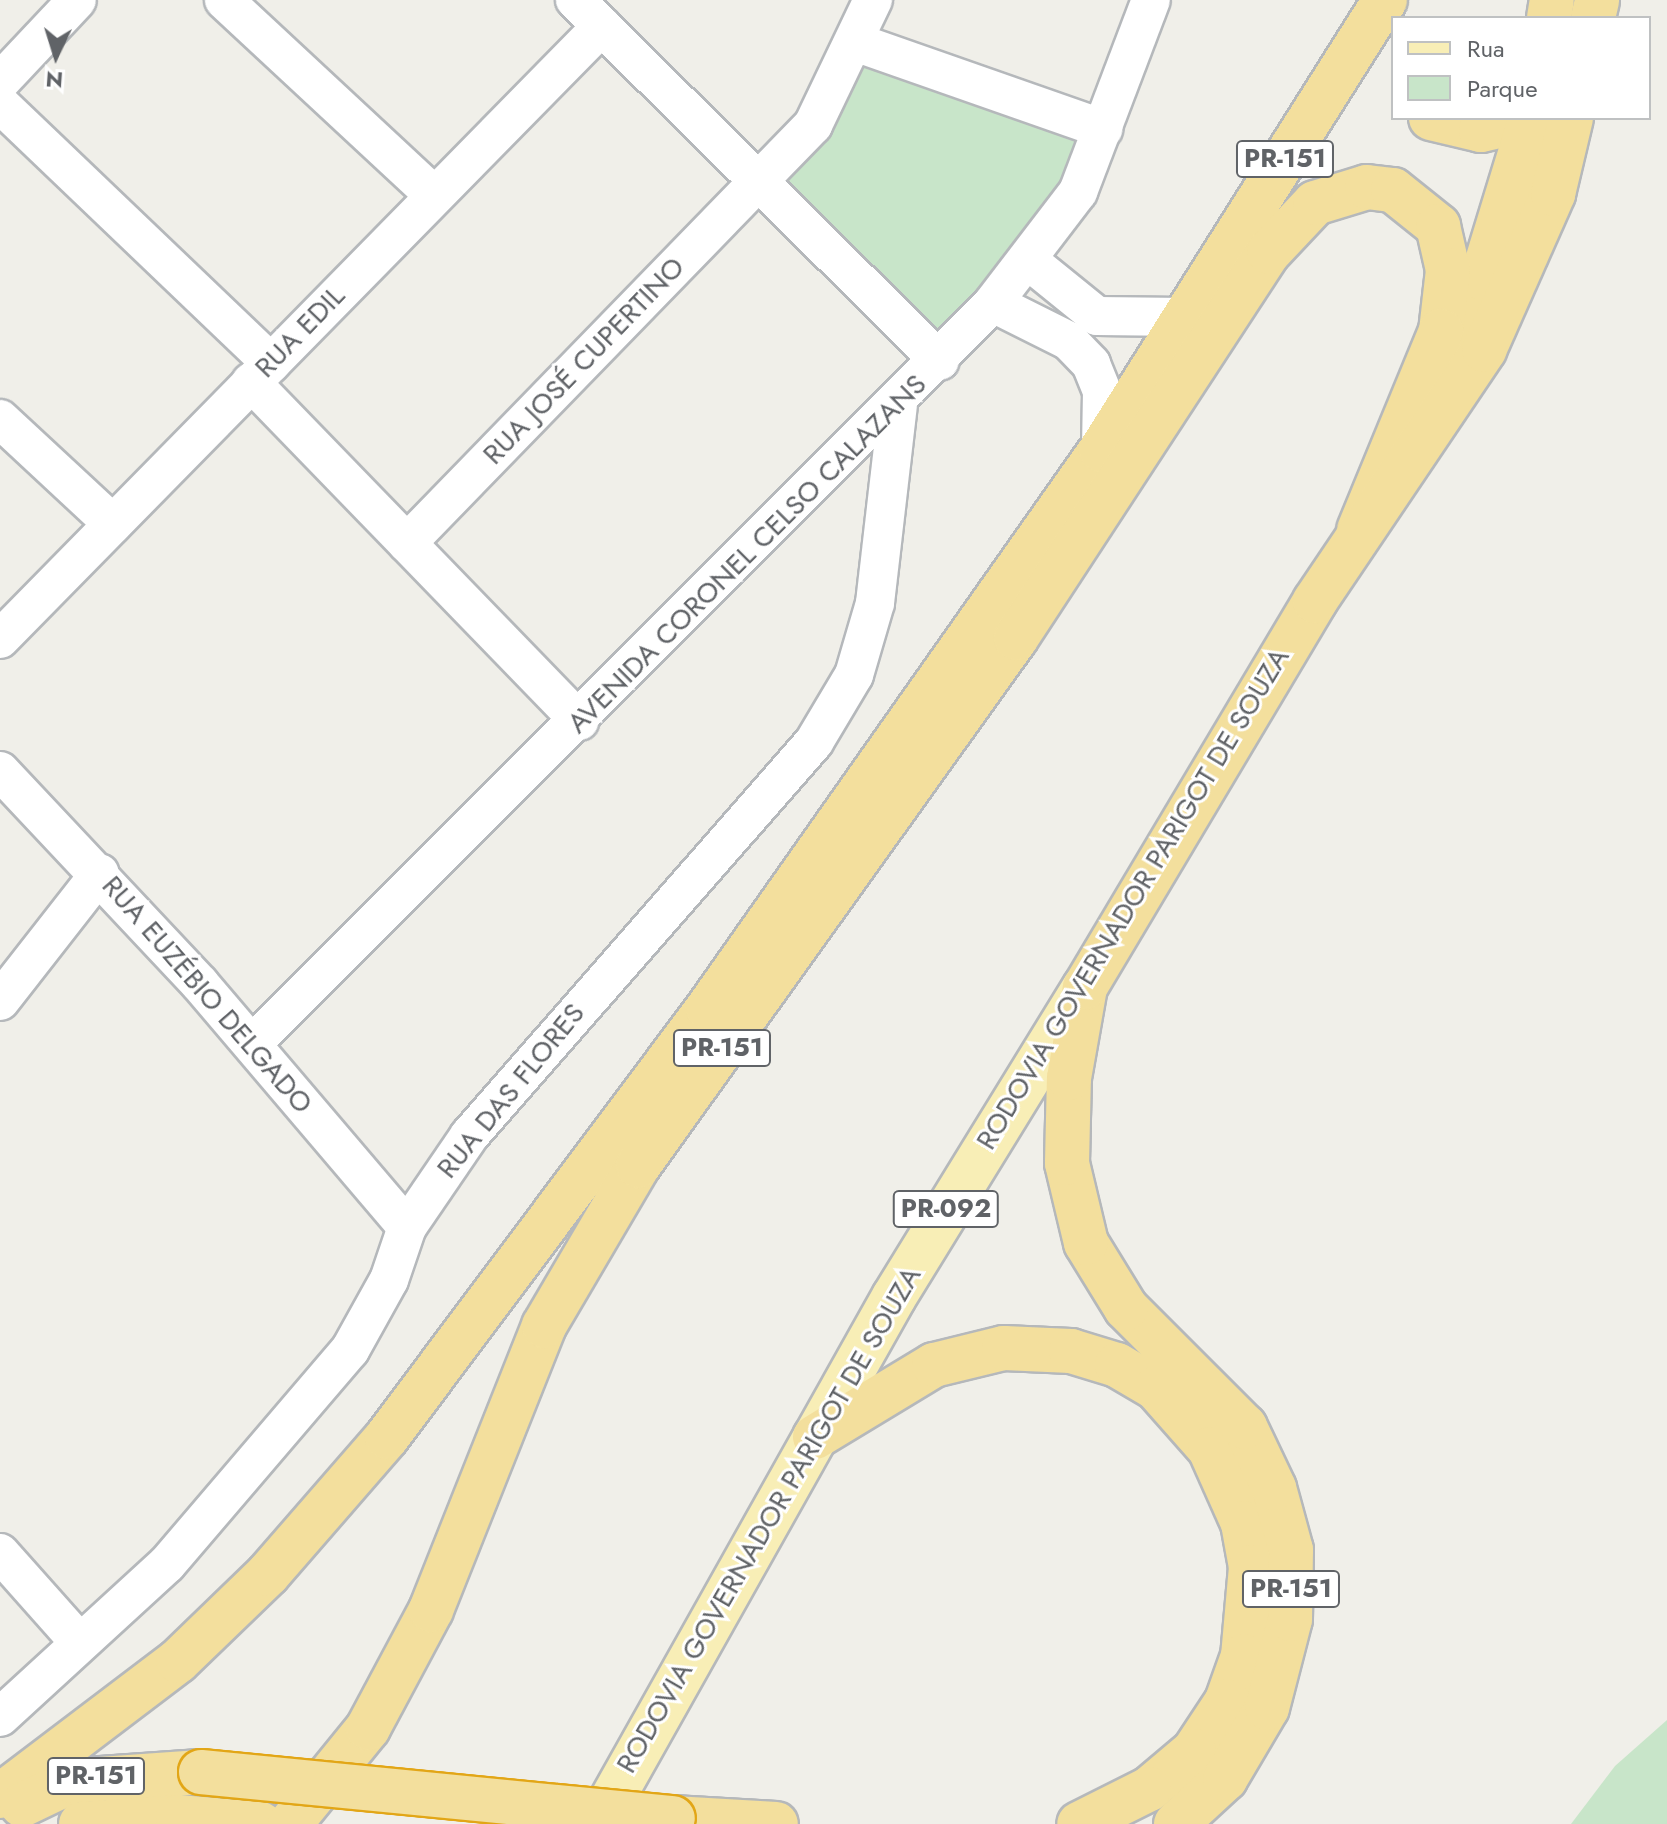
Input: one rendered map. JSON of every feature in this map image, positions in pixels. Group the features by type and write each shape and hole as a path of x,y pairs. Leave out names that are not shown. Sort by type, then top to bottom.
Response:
{"highway":[{"name":"PR-151","path":"0,1796 178,1661 268,1574 387,1437 708,1008 1101,450 1385,0"},
{"path":"1439,120 1481,130 1531,120"},
{"path":"1359,530 1410,409 1482,278 1540,120"},
{"path":"1359,530 1441,423 1484,350 1553,194 1541,120"},
{"name":"PR-151","path":"290,1824 368,1728 431,1610 544,1326 587,1246 1016,638 1229,312 1286,231 1315,203 1343,190 1393,190 1438,226 1448,270 1441,331 1410,409"},
{"name":"RODOVIA GOVERNADOR PARIGOT DE SOUZA","path":"1092,974 1359,530"},
{"name":"PR-151","path":"1092,974 1069,1078 1067,1163 1086,1243 1126,1308 1245,1427 1274,1488 1291,1550 1290,1619 1267,1708 1225,1779 1176,1824"},
{"name":"PR-151","path":"815,1437 934,1365 1004,1348 1071,1351 1117,1365 1156,1388 1210,1449 1243,1523 1251,1567 1243,1656 1227,1701 1194,1751 1149,1789 1079,1824"},
{"name":"PR-151","path":"0,1818 72,1781 201,1772 673,1818 776,1824"},
{"name":"PR-151","path":"81,1824 178,1817 261,1824"}],"main road":[{"name":"RODOVIA GOVERNADOR PARIGOT DE SOUZA","path":"598,1824 979,1152 1092,974"}],"street":[{"path":"0,82 77,0"},
{"path":"224,0 434,195"},
{"path":"575,0 762,180 940,361"},
{"name":"RUA JOSÉ CUPERTINO","path":"407,543 813,125 858,43 873,0"},
{"name":"AVENIDA CORONEL CELSO CALAZANS","path":"252,1044 898,405 993,303 1029,261 1078,192 1151,0"},
{"name":"RUA EDIL","path":"0,639 602,26"},
{"path":"858,43 1103,129"},
{"path":"0,104 261,373 407,543 579,721"},
{"path":"1029,261 1097,316 1185,317"},
{"path":"993,303 1069,341 1091,364 1102,391 1101,450"},
{"name":"RUA DAS FLORES","path":"0,1717 167,1564 350,1350 389,1280 407,1227 469,1136 814,742 846,688 875,603 898,405"},
{"path":"0,419 113,524"},
{"name":"RUA EUZÉBIO DELGADO","path":"0,771 100,873 252,1044 407,1227"},
{"path":"0,1001 100,873"},
{"path":"0,1553 80,1643"}],"green space":[{"path":"856,53 1090,130 1065,204 936,350 769,180"},
{"path":"1667,1720 1667,1824 1571,1824 1615,1766"}]}
